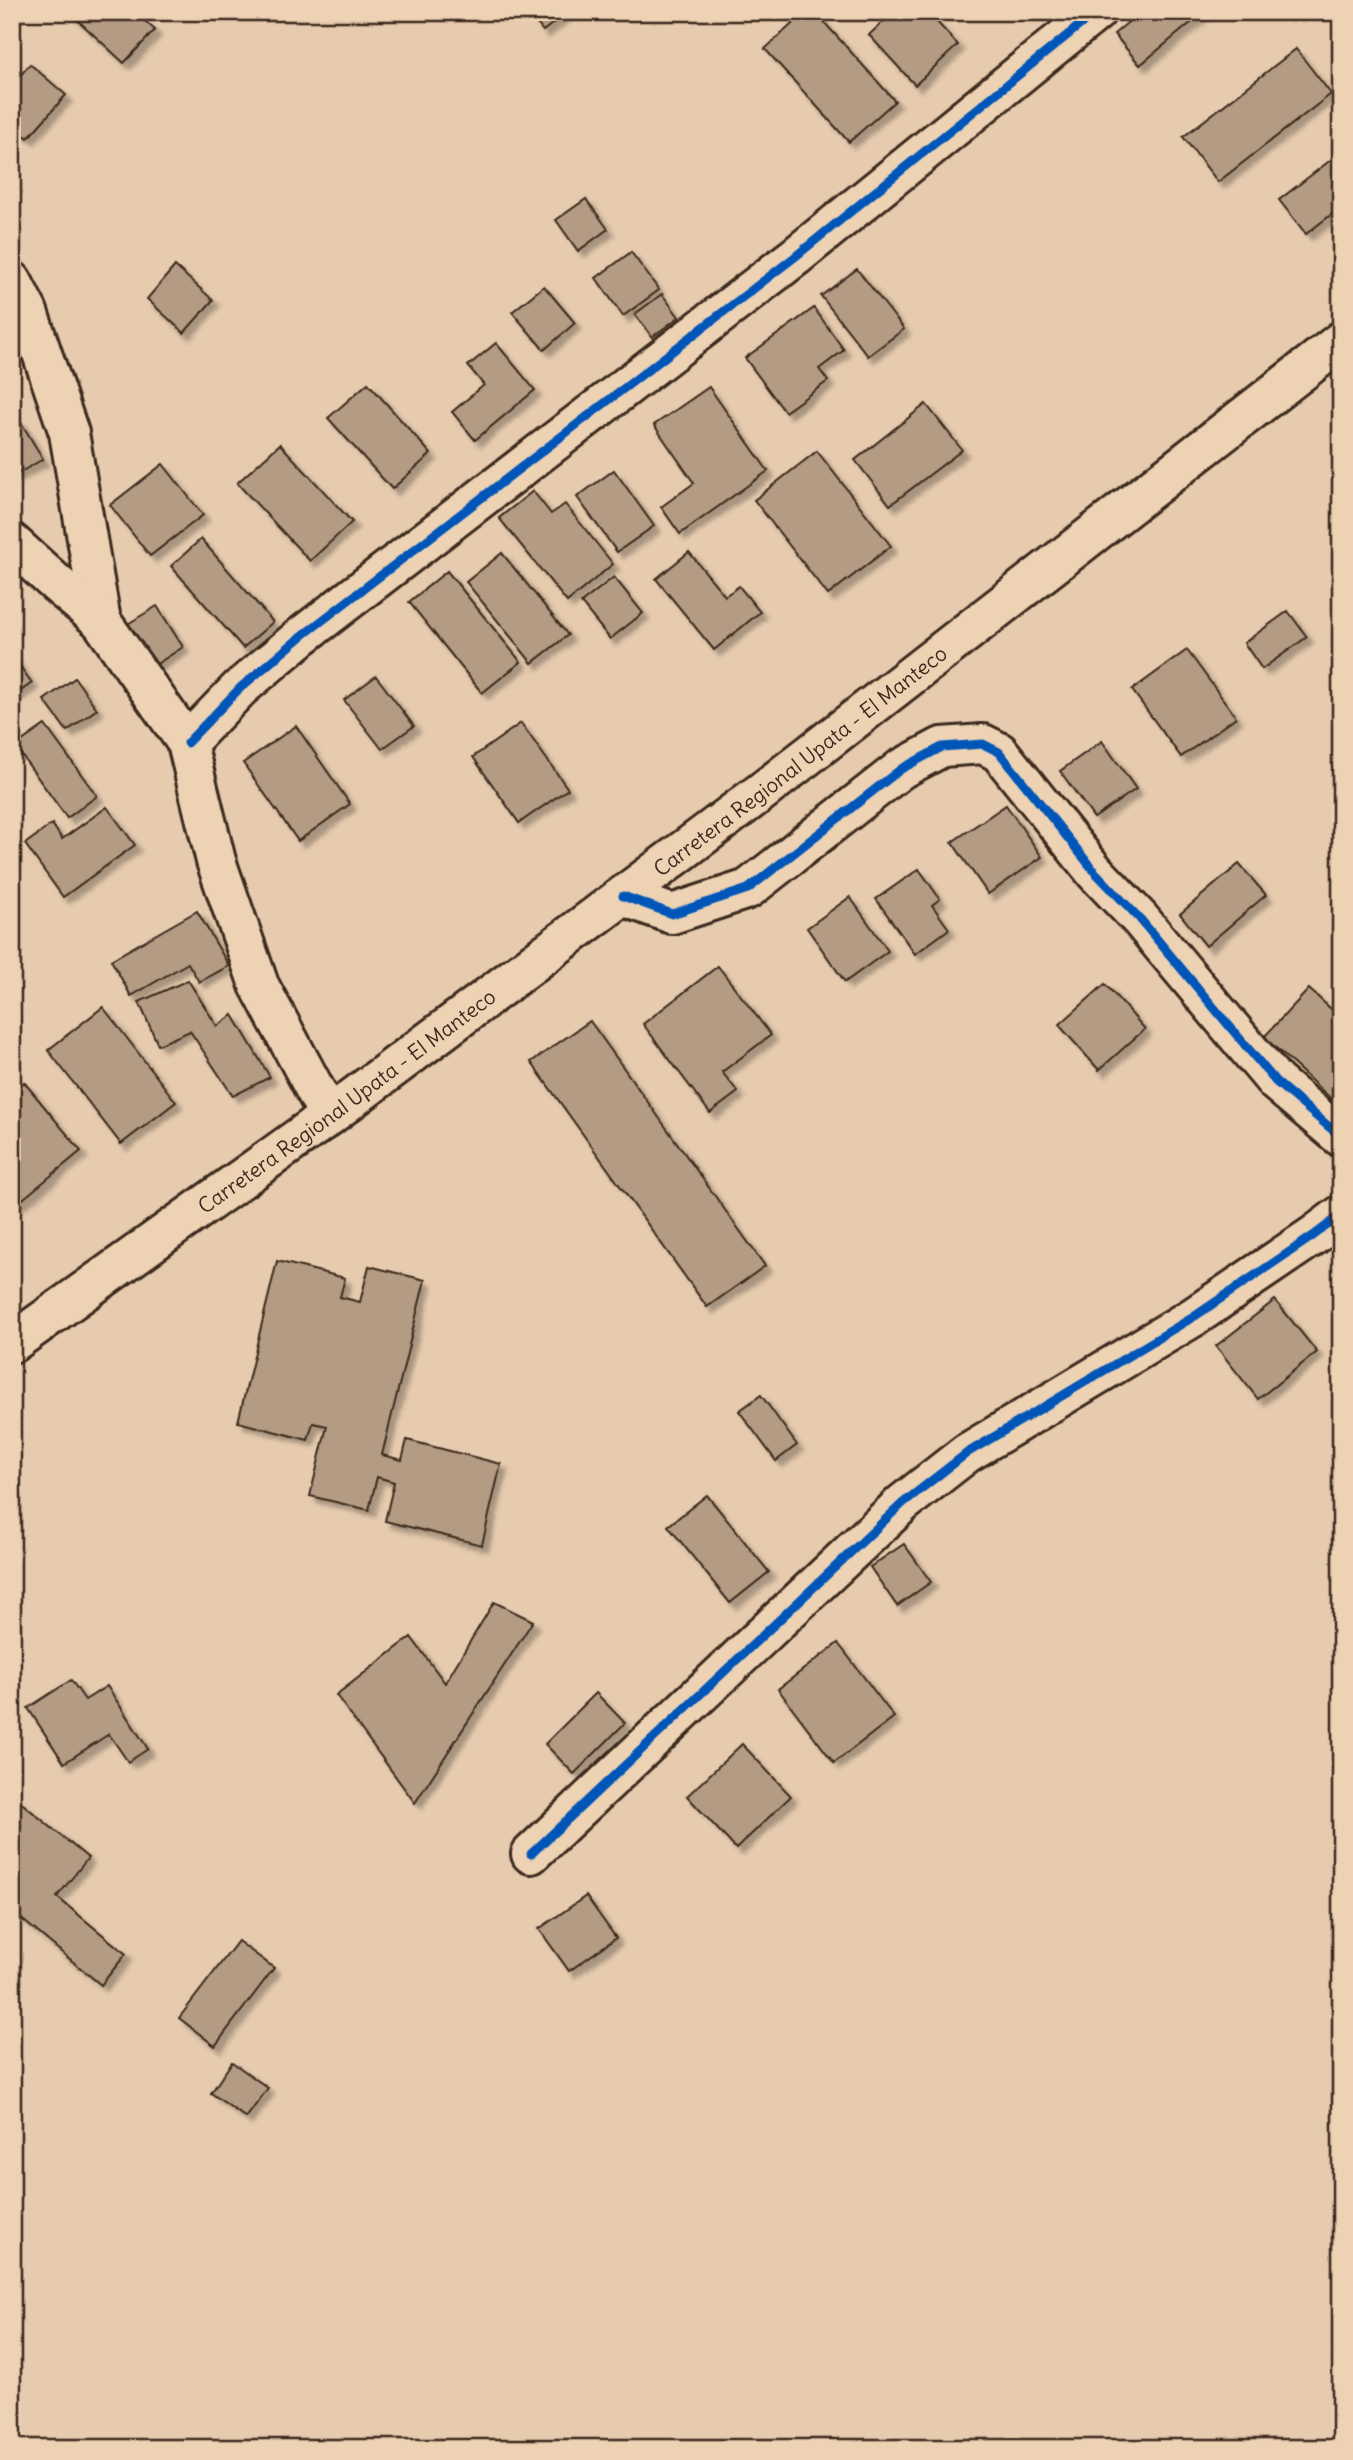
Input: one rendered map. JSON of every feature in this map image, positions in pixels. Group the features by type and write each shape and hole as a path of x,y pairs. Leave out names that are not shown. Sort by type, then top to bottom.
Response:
{"street":[{"path":"187,743 240,688 302,636 796,256 1096,12"},
{"path":"12,281 28,312 69,432 101,621"},
{"name":"Carretera Regional Upata - El Manteco","path":"12,1343 329,1116 623,896 1341,341"},
{"path":"12,543 101,621 187,743 216,861 259,985 329,1116"},
{"path":"623,896 672,914 748,889 901,769 942,747 983,744 999,752 1095,872 1140,919 1276,1082 1341,1138"},
{"path":"531,1854 903,1503 967,1453 1195,1316 1341,1214"}],"building":[{"path":"135,12 155,30 124,63 71,14"},
{"path":"528,12 567,12 543,31"},
{"path":"805,12 815,12 895,101 849,142 765,49"},
{"path":"893,12 928,12 958,45 915,85 869,35"},
{"path":"1140,12 1204,12 1140,65 1114,34"},
{"path":"1296,49 1331,94 1218,182 1183,137"},
{"path":"30,64 66,95 28,138 12,125 12,85"},
{"path":"1341,152 1341,207 1306,234 1279,200"},
{"path":"586,199 608,229 578,251 556,220"},
{"path":"631,252 659,290 623,316 596,278"},
{"path":"175,266 213,300 184,333 147,299"},
{"path":"857,269 904,329 868,356 821,296"},
{"path":"544,286 575,323 544,350 512,312"},
{"path":"662,294 679,317 652,337 635,314"},
{"path":"814,308 844,350 819,369 828,381 785,412 745,358"},
{"path":"496,343 535,390 475,440 452,412 484,385 468,366"},
{"path":"368,383 431,454 392,489 328,418"},
{"path":"709,387 768,471 680,534 661,507 694,483 654,425"},
{"path":"926,404 962,450 890,505 855,460"},
{"path":"19,419 43,459 12,477 12,423"},
{"path":"280,444 352,522 310,561 237,483"},
{"path":"817,451 891,546 828,595 754,500"},
{"path":"163,464 203,515 150,556 110,505"},
{"path":"614,470 654,526 617,552 577,497"},
{"path":"533,491 551,514 565,504 613,564 567,602 499,518"},
{"path":"201,539 273,622 243,648 171,566"},
{"path":"689,552 725,596 739,586 760,612 714,650 656,579"},
{"path":"502,553 568,635 532,663 466,582"},
{"path":"447,571 521,662 482,693 409,602"},
{"path":"614,577 643,613 610,639 581,603"},
{"path":"157,606 183,647 152,667 126,625"},
{"path":"1288,611 1307,637 1262,669 1244,643"},
{"path":"1187,650 1236,717 1181,757 1132,690"},
{"path":"12,655 32,683 12,697"},
{"path":"376,676 414,726 382,749 344,700"},
{"path":"75,678 97,709 67,731 44,700"},
{"path":"521,723 568,789 519,823 473,757"},
{"path":"45,725 97,796 67,818 15,746"},
{"path":"296,726 350,804 298,841 243,763"},
{"path":"1102,741 1136,789 1094,818 1060,771"},
{"path":"1006,805 1042,857 988,894 952,842"},
{"path":"107,807 135,845 63,897 25,844 52,824 62,839"},
{"path":"1239,864 1266,895 1206,946 1180,914"},
{"path":"919,869 940,899 932,905 949,929 915,954 876,899"},
{"path":"850,897 888,951 845,982 807,928"},
{"path":"197,911 229,966 199,982 188,963 131,996 111,960"},
{"path":"718,966 771,1035 722,1072 738,1092 710,1113 643,1024"},
{"path":"188,980 217,1026 233,1015 270,1077 233,1096 190,1031 158,1045 139,1002"},
{"path":"1105,984 1145,1029 1099,1070 1059,1025"},
{"path":"1309,989 1341,1018 1341,1108 1264,1037"},
{"path":"103,1007 176,1102 121,1144 48,1050"},
{"path":"590,1021 765,1266 707,1307 531,1062"},
{"path":"24,1082 81,1151 12,1208 12,1092"},
{"path":"277,1261 345,1278 340,1297 360,1302 369,1266 425,1280 382,1455 402,1460 407,1440 501,1464 482,1545 385,1521 394,1482 377,1477 369,1510 310,1496 327,1426 313,1423 308,1440 238,1422"},
{"path":"1275,1300 1317,1352 1258,1399 1216,1346"},
{"path":"761,1395 797,1445 776,1461 739,1411"},
{"path":"707,1495 769,1572 730,1603 668,1526"},
{"path":"904,1544 931,1582 897,1606 870,1567"},
{"path":"494,1602 533,1621 415,1803 336,1695 411,1637 445,1683"},
{"path":"838,1643 894,1717 834,1763 778,1689"},
{"path":"71,1680 85,1700 107,1686 148,1749 128,1762 109,1734 64,1763 28,1708"},
{"path":"596,1693 625,1723 574,1774 545,1744"},
{"path":"742,1744 791,1796 736,1849 687,1796"},
{"path":"12,1795 88,1858 57,1897 126,1954 101,1985 12,1911"},
{"path":"586,1896 616,1938 569,1971 539,1929"},
{"path":"238,1941 274,1968 215,2046 179,2018"},
{"path":"232,2062 268,2088 246,2118 211,2093"}],"cycle path":[{"path":"187,743 240,688 302,636 796,256 1096,12"},
{"path":"623,896 672,914 748,889 901,769 942,747 983,744 999,752 1095,872 1140,919 1276,1082 1341,1137"},
{"path":"531,1854 903,1503 967,1453 1195,1316 1341,1215"}]}
